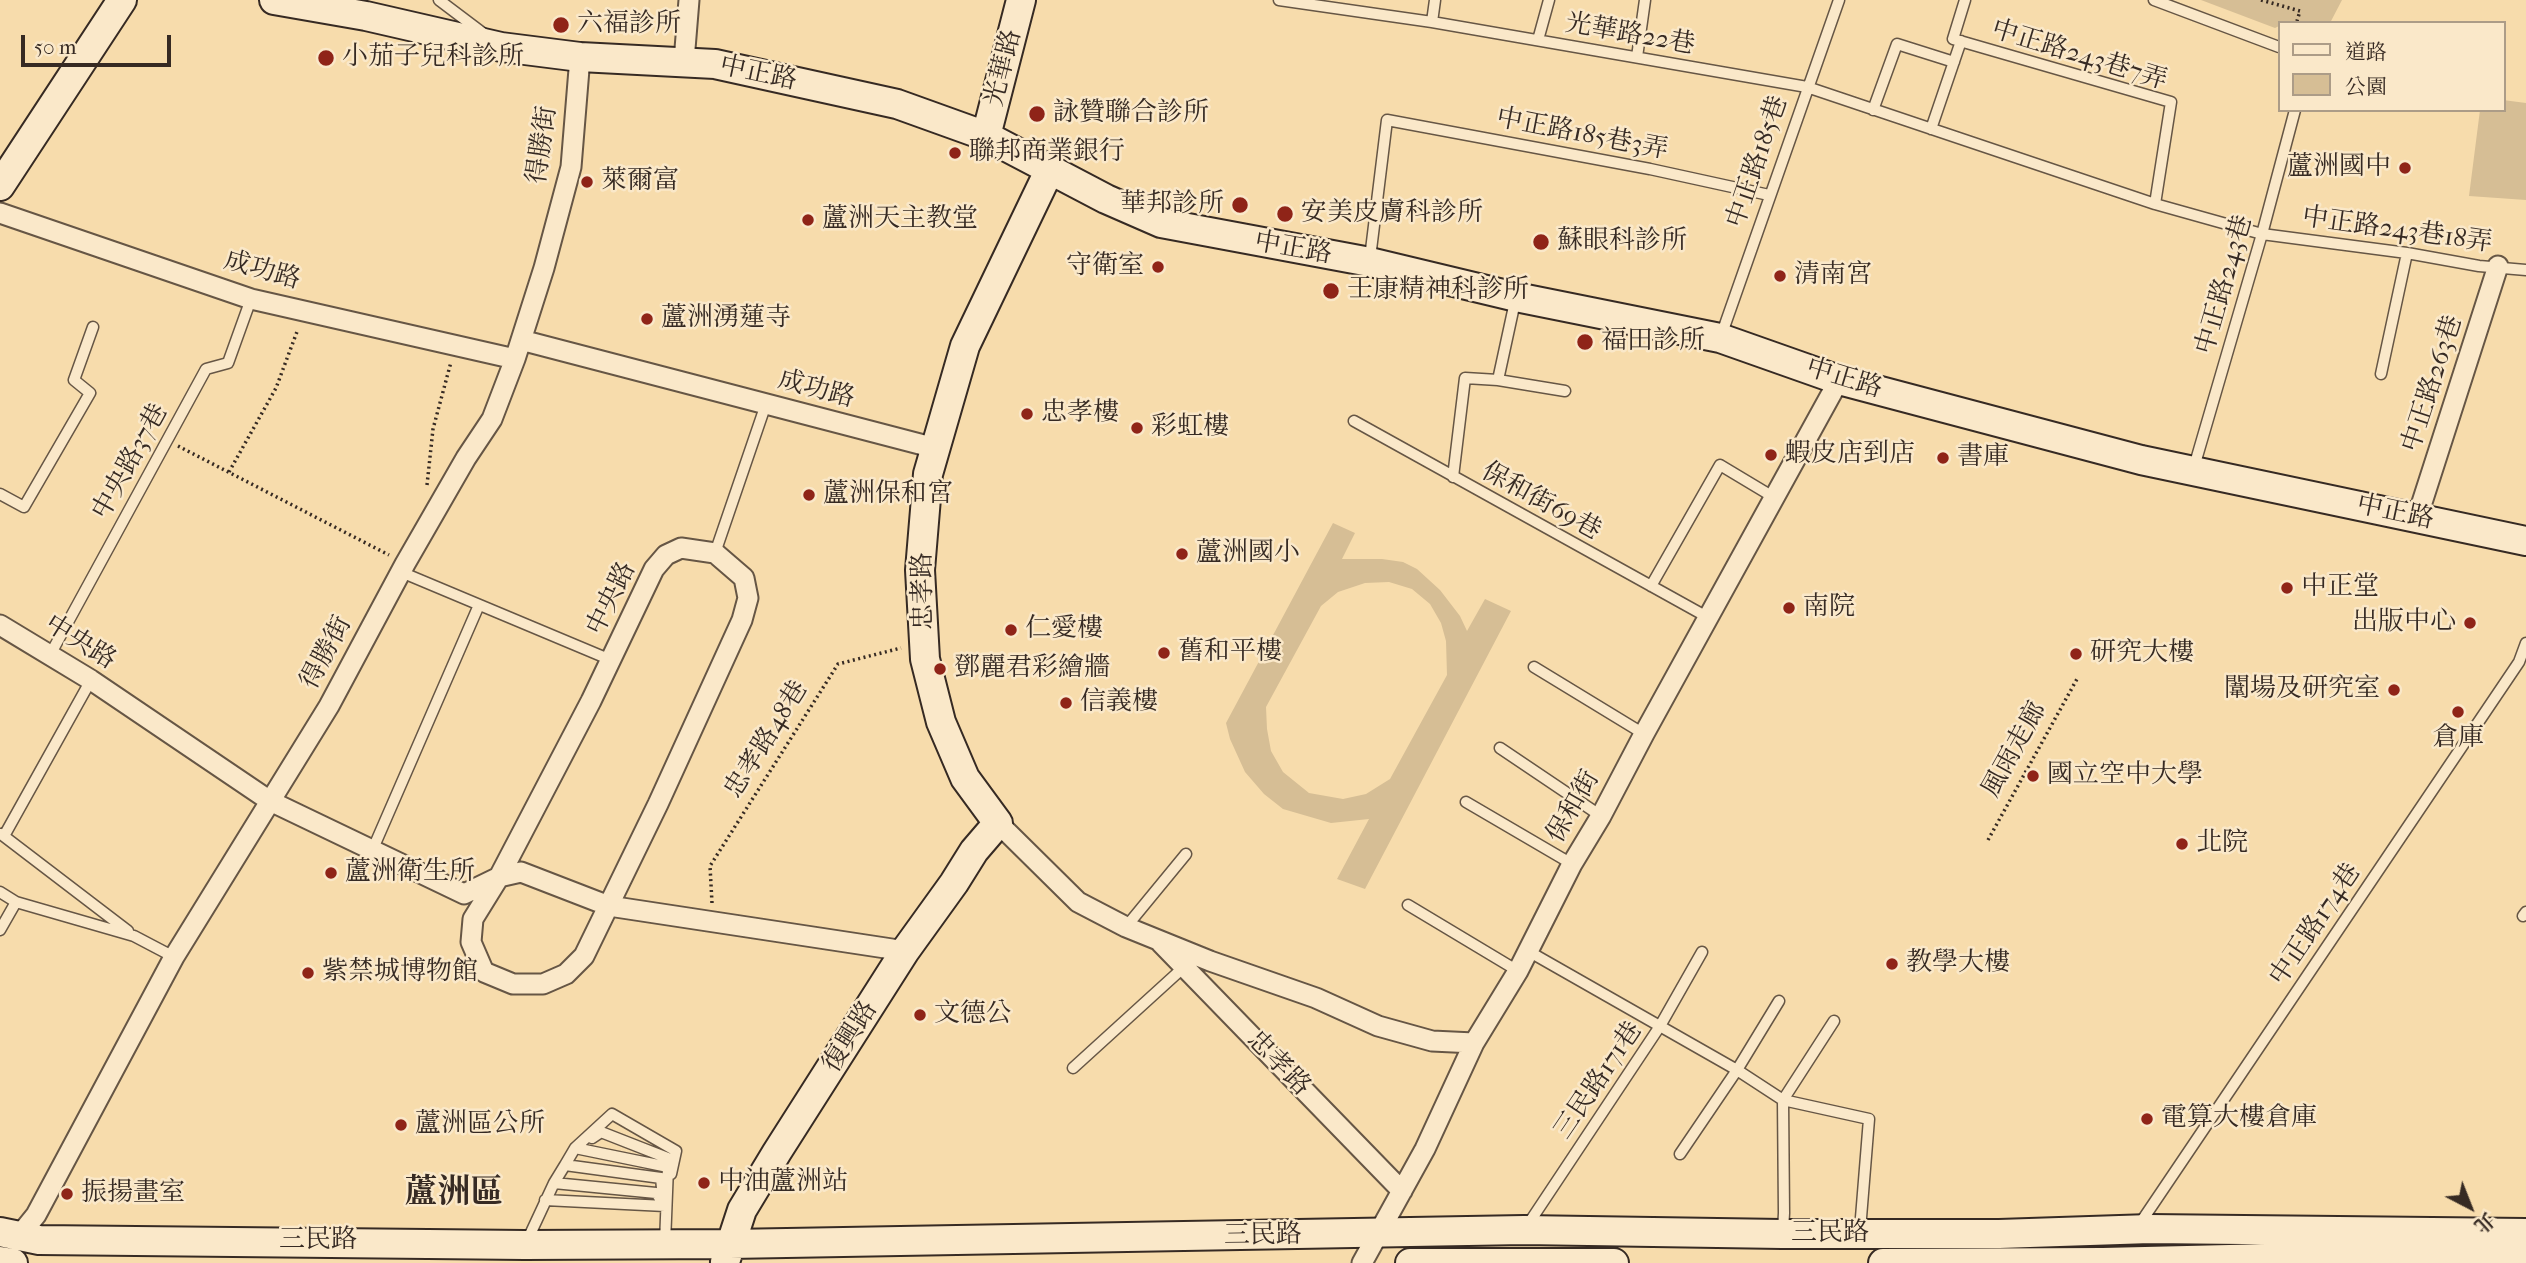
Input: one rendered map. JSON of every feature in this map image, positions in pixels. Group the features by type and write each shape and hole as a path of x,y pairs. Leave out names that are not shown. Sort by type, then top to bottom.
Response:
{"street":[{"path":"0,186 122,0"},
{"name":"中正路","path":"274,0 366,16 501,47 580,57 715,64 897,104 986,136 1106,199 1161,223 1370,262 1516,297 1720,338 1839,380 2141,460 2526,541"},
{"path":"684,61 689,0"},
{"name":"光華路","path":"986,136 1021,0"},
{"name":"得勝街","path":"7,1252 36,1215 174,957 329,706 403,568 466,458 492,419 518,349 571,167 580,57"},
{"name":"忠孝路","path":"1050,169 965,346 928,474 920,570 925,659 941,722 965,778 998,823 1078,902 1126,927 1210,961 1316,998 1378,1026 1432,1041 1474,1043"},
{"name":"成功路","path":"0,213 251,299 455,345 518,349 766,404 935,448"},
{"name":"中正路263巷","path":"2417,518 2498,266"},
{"name":"保和街","path":"1362,1263 1425,1149 1474,1043 1518,971 1572,864 1601,816 1839,380"},
{"name":"中央路","path":"681,548 715,553 744,578 747,598 742,620 658,804 584,956 566,974 543,985 513,984 484,972 471,942 473,919 499,877 611,660 654,569 666,555 681,548"},
{"name":"中央路","path":"0,625 91,680 270,801 464,894 499,877 522,872 609,906 905,951"},
{"name":"復興路","path":"727,1254 743,1210 770,1164 905,951 974,851 998,823"},
{"name":"忠孝路","path":"1155,937 1402,1191"},
{"name":"三民路","path":"7,1252 39,1240 664,1244 727,1254 1524,1230 1612,1247"},
{"name":"三民路","path":"1410,1263 1782,1234 2000,1234 2136,1230 2526,1233"},
{"name":"三民路","path":"1883,1263 2354,1259 2526,1261"}],"lane":[{"path":"439,0 501,47"},
{"name":"光華路22巷","path":"1279,0 1432,22 1807,87"},
{"path":"1432,22 1435,0"},
{"path":"1538,40 1549,0"},
{"path":"1637,57 1646,0"},
{"name":"中正路185巷","path":"1720,338 1839,0"},
{"path":"1957,40 1965,0"},
{"path":"2154,0 2278,47"},
{"name":"中正路243巷7弄","path":"1931,129 1954,62 1957,40 2171,103 2155,204"},
{"path":"1872,110 1897,44 1954,62"},
{"path":"1807,87 2155,204 2262,234"},
{"name":"中正路243巷","path":"2193,471 2294,112"},
{"name":"中正路185巷3弄","path":"1370,262 1387,120 1650,169 1769,195"},
{"name":"中正路243巷18弄","path":"2262,234 2407,253 2479,266 2526,270"},
{"path":"2381,374 2407,253"},
{"path":"1498,380 1516,297"},
{"name":"中央路37巷","path":"50,655 205,369 228,363 251,299"},
{"path":"0,494 24,508 90,393 74,380 93,327"},
{"path":"1453,477 1465,378 1498,380 1565,391"},
{"path":"715,553 766,404"},
{"name":"保和街69巷","path":"1354,421 1709,618"},
{"path":"1651,586 1720,465 1775,498"},
{"path":"403,568 479,605 611,660"},
{"path":"372,851 479,605"},
{"name":"中正路174巷","path":"2136,1230 2519,662 2526,643"},
{"path":"1534,667 1644,733"},
{"path":"91,680 2,834 134,936 174,957"},
{"path":"1500,748 1601,816"},
{"path":"1466,802 1572,864"},
{"path":"1126,927 1186,854"},
{"path":"0,892 16,902 134,936"},
{"path":"0,930 16,902"},
{"path":"1408,905 1518,971"},
{"path":"1528,951 1737,1070 1783,1100 1869,1119 1860,1234"},
{"name":"三民路171巷","path":"1524,1230 1660,1026 1702,952"},
{"path":"1073,1068 1184,967"},
{"path":"1680,1153 1737,1070 1779,1001"},
{"path":"1782,1234 1783,1100 1834,1021"},
{"path":"526,1245 545,1200 575,1147 612,1114 676,1152 665,1206"},
{"path":"575,1147 601,1132 670,1158 665,1206"},
{"path":"575,1147 668,1167 664,1244"},
{"path":"565,1165 661,1178 665,1206"},
{"path":"554,1183 656,1194 665,1206"},
{"path":"545,1200 665,1206"},
{"path":"1612,1247 1624,1263"}],"path":[{"path":"2260,0 2300,10 2297,21"},
{"path":"229,472 276,388 304,311"},
{"path":"426,493 433,429 455,345"},
{"path":"166,441 229,472 403,568"},
{"name":"忠孝路48巷","path":"713,923 710,866 838,664 898,647 925,659"},
{"name":"風雨走廊","path":"1988,841 2077,679"}],"green space":[{"path":"2201,0 2342,0 2331,21 2278,21 2278,26 2275,28"},
{"path":"2505,100 2526,103 2526,200 2469,196 2480,112 2505,112"},
{"path":"1333,523 1355,533 1342,559 1382,559 1403,562 1417,569 1440,590 1460,616 1467,631 1485,599 1511,611 1365,889 1337,879 1369,819 1331,823 1283,809 1264,794 1245,772 1226,723","holes":["1389,582 1412,589 1430,604 1441,623 1446,641 1447,675 1390,779 1366,794 1343,799 1309,793 1283,772 1271,751 1266,707 1321,606 1338,592 1365,583"]}],"place":[{"name":"六福診所","path":"561,25"},
{"name":"小茄子兒科診所","path":"326,58"},
{"name":"詠贊聯合診所","path":"1037,114"},
{"name":"聯邦商業銀行","path":"955,153"},
{"name":"蘆洲國中","path":"2405,168"},
{"name":"萊爾富","path":"587,182"},
{"name":"華邦診所","path":"1240,205"},
{"name":"安美皮膚科診所","path":"1285,214"},
{"name":"蘆洲天主教堂","path":"808,220"},
{"name":"蘇眼科診所","path":"1541,242"},
{"name":"守衛室","path":"1158,267"},
{"name":"清南宮","path":"1780,276"},
{"name":"壬康精神科診所","path":"1331,291"},
{"name":"蘆洲湧蓮寺","path":"647,319"},
{"name":"福田診所","path":"1585,342"},
{"name":"忠孝樓","path":"1027,414"},
{"name":"彩虹樓","path":"1137,428"},
{"name":"蝦皮店到店","path":"1771,455"},
{"name":"書庫","path":"1943,458"},
{"name":"蘆洲保和宮","path":"809,495"},
{"name":"蘆洲國小","path":"1182,554"},
{"name":"中正堂","path":"2287,588"},
{"name":"南院","path":"1789,608"},
{"name":"出版中心","path":"2470,623"},
{"name":"仁愛樓","path":"1011,630"},
{"name":"舊和平樓","path":"1164,653"},
{"name":"研究大樓","path":"2076,654"},
{"name":"鄧麗君彩繪牆","path":"940,669"},
{"name":"闈場及研究室","path":"2394,690"},
{"name":"信義樓","path":"1066,703"},
{"name":"倉庫","path":"2458,712"},
{"name":"國立空中大學","path":"2033,776"},
{"name":"北院","path":"2182,844"},
{"name":"蘆洲衛生所","path":"331,873"},
{"name":"教學大樓","path":"1892,964"},
{"name":"紫禁城博物館","path":"308,973"},
{"name":"文德公","path":"920,1015"},
{"name":"電算大樓倉庫","path":"2147,1119"},
{"name":"蘆洲區公所","path":"401,1125"},
{"name":"中油蘆洲站","path":"704,1183"},
{"name":"振揚畫室","path":"67,1194"}],"district":[{"name":"蘆洲區","path":"454,1194"}]}
